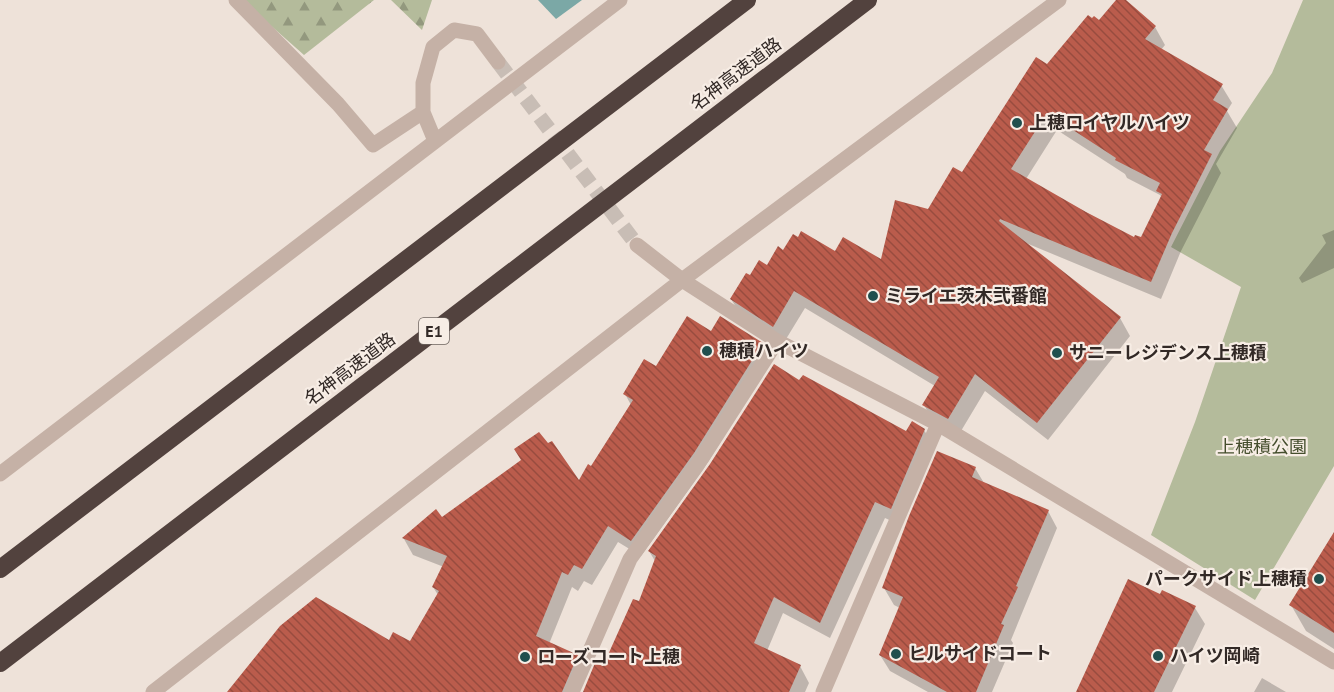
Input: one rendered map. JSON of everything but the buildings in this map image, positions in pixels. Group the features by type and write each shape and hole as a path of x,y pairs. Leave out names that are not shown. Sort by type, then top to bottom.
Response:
{"highway":[{"path":"0,569 747,0"},
{"name":"名神高速道路","path":"0,663 868,0"}],"street":[{"path":"236,0 339,104 373,145 423,112"},
{"path":"0,474 620,0"},
{"path":"153,692 682,280 1059,0"},
{"path":"435,141 423,112 423,83 433,47 454,30 477,34 498,62"},
{"path":"637,245 682,280 777,341 939,424 1334,662"},
{"path":"572,692 630,559 702,458 777,341"},
{"path":"823,692 939,424"}],"green space":[{"path":"242,0 374,0 304,55"},
{"path":"391,0 432,0 422,30"},
{"name":"上穂積公園","path":"1303,0 1334,0 1334,466 1255,600 1151,535 1195,422 1241,287 1171,247 1220,151 1272,73"}],"water":[{"path":"538,0 582,0 556,19"}],"tunnel":[{"path":"498,62 637,245"}],"place":[{"name":"上穂ロイヤルハイツ","path":"1017,123"},
{"name":"ミライエ茨木弐番館","path":"873,296"},
{"name":"穂積ハイツ","path":"707,351"},
{"name":"サニーレジデンス上穂積","path":"1057,353"},
{"name":"パークサイド上穂積","path":"1319,579"},
{"name":"ヒルサイドコート","path":"896,654"},
{"name":"ハイツ岡崎","path":"1158,656"},
{"name":"ローズコート上穂","path":"525,657"}]}
